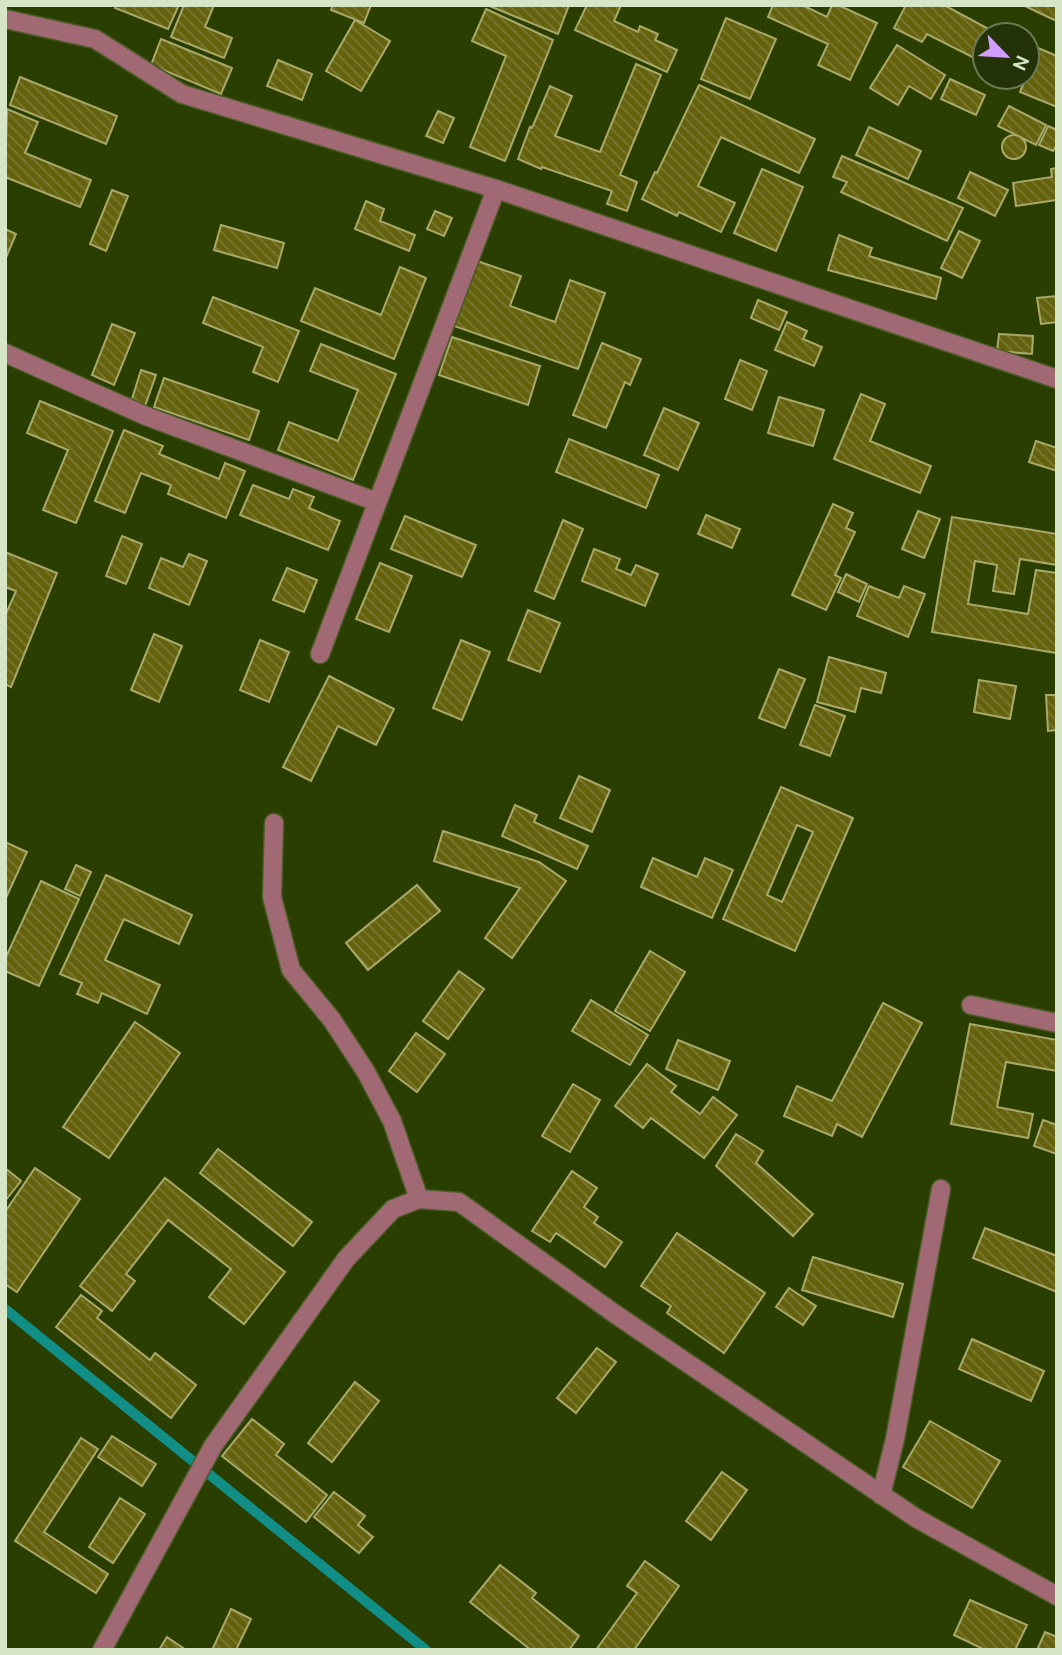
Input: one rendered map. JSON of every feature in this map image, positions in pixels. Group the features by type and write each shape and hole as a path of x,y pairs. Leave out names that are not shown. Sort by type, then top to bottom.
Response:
{"street":[{"path":"5,19 95,39 182,94 496,189 1057,379"},
{"path":"320,654 496,189"},
{"path":"5,353 146,416 377,502"},
{"path":"274,823 272,897 291,970 332,1020 366,1072 392,1121 419,1199"},
{"path":"971,1005 1057,1023"},
{"path":"881,1494 895,1439 941,1189"},
{"path":"102,1650 213,1446 346,1259 393,1209 419,1199 459,1202 615,1314 916,1518 1057,1596"}],"building":[{"path":"116,5 179,5 168,29 115,8"},
{"path":"184,5 214,5 205,27 232,38 224,58 171,37"},
{"path":"333,5 371,5 364,23 331,10"},
{"path":"487,5 569,5 558,34"},
{"path":"587,5 621,5 614,21 638,32 640,26 658,34 655,40 677,50 667,72 575,30"},
{"path":"773,5 802,5 827,17 832,5 838,5 877,23 850,80 818,65 828,44 768,17"},
{"path":"906,5 944,5 974,21 971,21 971,56 927,34 922,42 894,28"},
{"path":"1023,5 1057,5 1057,21 1050,18"},
{"path":"486,9 553,40 505,161 470,147 506,56 472,41"},
{"path":"726,18 776,39 750,99 701,79"},
{"path":"355,20 390,41 361,91 326,71"},
{"path":"161,39 232,68 221,94 151,65"},
{"path":"897,45 945,75 931,99 909,86 898,105 870,88"},
{"path":"1041,49 1057,56 1057,107 1020,92 1041,91"},
{"path":"278,60 312,74 302,100 267,86"},
{"path":"636,64 661,75 620,175 637,182 627,211 607,204 612,191 518,159 550,86 572,96 555,136 600,152"},
{"path":"20,77 117,116 106,144 10,105"},
{"path":"950,79 971,91 985,95 976,115 941,99"},
{"path":"699,85 815,139 799,173 721,137 698,186 735,203 721,232 679,212 677,216 642,199"},
{"path":"1009,106 1046,125 1036,145 998,126"},
{"path":"7,109 38,122 25,153 91,180 80,207 5,177"},
{"path":"438,111 454,118 443,143 426,136"},
{"path":"1048,126 1057,130 1057,144 1053,151 1039,145"},
{"path":"869,127 921,151 908,179 856,155"},
{"path":"1014,135 1023,138 1026,147 1023,156 1014,159 1005,156 1002,147 1005,138"},
{"path":"842,156 963,208 947,241 841,192 847,182 833,177"},
{"path":"1057,168 1057,200 1016,206 1013,183 1052,177 1051,169"},
{"path":"762,169 803,187 776,251 734,233"},
{"path":"970,172 1008,190 995,216 958,198"},
{"path":"112,190 128,196 106,251 90,244"},
{"path":"366,201 384,209 380,221 415,235 409,251 355,229"},
{"path":"435,211 452,218 444,236 427,229"},
{"path":"221,225 284,243 277,268 214,250"},
{"path":"5,229 16,234 5,260"},
{"path":"959,231 980,241 962,278 941,268"},
{"path":"839,235 872,248 869,256 941,278 936,299 828,270"},
{"path":"477,261 521,276 510,306 555,322 570,280 605,293 578,369 454,326"},
{"path":"400,267 426,278 394,359 301,321 315,288 381,315"},
{"path":"1057,296 1057,322 1041,324 1037,298"},
{"path":"213,297 299,331 278,382 253,372 263,347 203,323"},
{"path":"758,300 787,312 779,330 751,318"},
{"path":"787,322 807,331 803,339 822,347 814,366 775,350"},
{"path":"112,324 135,333 114,385 92,375"},
{"path":"999,334 1033,336 1032,354 997,351"},
{"path":"452,337 540,366 528,405 439,375"},
{"path":"602,343 641,359 630,385 625,382 606,428 573,415"},
{"path":"321,344 396,374 353,480 278,450 289,422 338,441 358,390 310,371"},
{"path":"740,360 767,371 752,410 725,399"},
{"path":"141,370 156,375 145,406 131,402"},
{"path":"164,378 259,411 249,440 154,407"},
{"path":"861,394 885,404 870,441 931,466 920,493 834,459"},
{"path":"779,397 824,410 813,446 768,433"},
{"path":"40,401 113,431 76,523 43,510 68,450 27,433"},
{"path":"664,408 699,423 678,470 644,455"},
{"path":"124,430 163,446 159,454 219,479 225,463 245,471 226,518 168,494 171,485 141,473 125,513 95,501"},
{"path":"569,439 659,475 646,508 556,472"},
{"path":"1036,441 1057,448 1057,471 1029,462"},
{"path":"253,485 289,499 293,489 314,497 309,508 340,521 328,550 240,515"},
{"path":"833,504 853,513 846,528 855,532 835,575 841,578 826,610 792,595"},
{"path":"918,511 940,519 924,558 902,549"},
{"path":"706,515 740,529 732,548 698,534"},
{"path":"405,516 476,545 462,577 391,549"},
{"path":"952,517 1057,534 1057,565 1020,559 1014,594 993,591 997,565 975,561 968,604 1028,614 1036,570 1057,573 1056,653 932,632"},
{"path":"563,520 583,529 554,599 535,591"},
{"path":"122,536 142,544 126,584 106,576"},
{"path":"594,549 620,559 616,569 631,575 636,565 658,574 645,606 582,581"},
{"path":"5,552 57,573 11,687 5,684 5,616 16,591 5,587"},
{"path":"189,554 207,561 189,605 149,588 161,558 183,567"},
{"path":"380,563 412,576 389,632 356,619"},
{"path":"287,568 317,580 304,612 273,600"},
{"path":"846,574 867,584 859,602 838,592"},
{"path":"869,586 899,598 904,586 925,594 908,637 857,616"},
{"path":"528,610 560,623 540,672 508,660"},
{"path":"154,634 182,646 159,702 131,690"},
{"path":"260,640 289,652 269,702 240,690"},
{"path":"461,640 490,652 462,720 433,708"},
{"path":"829,657 886,673 881,693 861,688 855,712 817,702"},
{"path":"779,669 805,679 785,728 759,718"},
{"path":"329,676 394,709 376,745 338,726 311,781 283,767"},
{"path":"979,680 1016,686 1010,719 974,712"},
{"path":"1046,695 1057,695 1057,730 1048,731"},
{"path":"815,705 845,716 830,756 800,745"},
{"path":"579,776 610,790 592,832 560,818"},
{"path":"781,787 853,818 795,951 723,919","holes":["797,825 813,832 782,902 767,895"]},
{"path":"515,805 537,815 534,822 588,846 577,869 502,836"},
{"path":"443,831 539,862 566,881 512,958 485,938 520,888 434,861"},
{"path":"5,842 27,852 5,900"},
{"path":"653,858 697,877 705,858 733,870 712,918 641,887"},
{"path":"76,865 91,872 80,896 65,889"},
{"path":"106,875 192,915 179,944 124,919 105,960 160,985 147,1014 102,993 98,1003 77,994 82,983 60,974"},
{"path":"41,881 79,899 39,986 5,971 5,959"},
{"path":"417,885 440,911 368,970 346,943"},
{"path":"650,951 685,972 650,1031 615,1011"},
{"path":"459,971 484,989 448,1039 423,1021"},
{"path":"591,1000 648,1035 630,1065 572,1031"},
{"path":"883,1003 922,1023 862,1137 837,1124 832,1136 784,1116 797,1086 832,1101"},
{"path":"135,1022 180,1053 109,1158 63,1127"},
{"path":"970,1024 1057,1040 1057,1071 1006,1062 997,1107 1033,1114 1028,1138 951,1124"},
{"path":"416,1033 445,1054 417,1092 389,1071"},
{"path":"678,1040 730,1061 718,1090 666,1069"},
{"path":"647,1064 676,1086 671,1092 700,1114 713,1097 737,1115 704,1158 651,1118 643,1128 615,1106"},
{"path":"573,1084 600,1100 570,1152 542,1136"},
{"path":"1043,1120 1057,1125 1057,1154 1034,1146"},
{"path":"736,1134 763,1151 756,1163 813,1214 793,1236 716,1166"},
{"path":"218,1149 312,1222 293,1246 200,1173"},
{"path":"5,1168 21,1181 5,1201"},
{"path":"35,1168 80,1199 17,1292 5,1284 5,1212"},
{"path":"572,1171 597,1188 584,1207 598,1217 594,1223 622,1242 605,1267 556,1233 550,1242 532,1231"},
{"path":"165,1178 285,1272 244,1324 209,1297 231,1269 168,1220 126,1274 135,1281 112,1311 80,1286"},
{"path":"985,1228 1057,1256 1057,1292 973,1258"},
{"path":"677,1233 765,1293 724,1353 667,1313 671,1306 641,1286"},
{"path":"813,1257 903,1284 893,1317 802,1290"},
{"path":"789,1288 816,1306 803,1325 776,1307"},
{"path":"81,1295 102,1311 97,1318 150,1360 155,1353 196,1385 171,1418 56,1327"},
{"path":"972,1339 1044,1371 1031,1401 959,1369"},
{"path":"597,1348 616,1362 576,1413 557,1398"},
{"path":"355,1382 379,1401 332,1462 308,1443"},
{"path":"252,1419 284,1444 276,1455 327,1495 306,1522 222,1456"},
{"path":"930,1421 1000,1461 972,1508 903,1467"},
{"path":"112,1436 156,1464 142,1486 98,1457"},
{"path":"81,1438 98,1449 44,1532 108,1574 96,1593 15,1541"},
{"path":"722,1472 747,1490 711,1540 686,1521"},
{"path":"334,1492 365,1516 358,1525 373,1537 359,1553 314,1517"},
{"path":"120,1498 145,1514 113,1563 89,1547"},
{"path":"645,1561 679,1586 634,1650 596,1650 637,1593 627,1586"},
{"path":"500,1565 536,1593 532,1598 579,1636 569,1650 531,1650 470,1602"},
{"path":"970,1600 1027,1625 1015,1650 985,1650 954,1635"},
{"path":"231,1609 251,1619 236,1650 217,1650 213,1648"},
{"path":"1045,1632 1057,1637 1057,1650 1037,1650"},
{"path":"167,1637 186,1650 159,1650"}],"waterway":[{"path":"5,1309 426,1650"}]}
